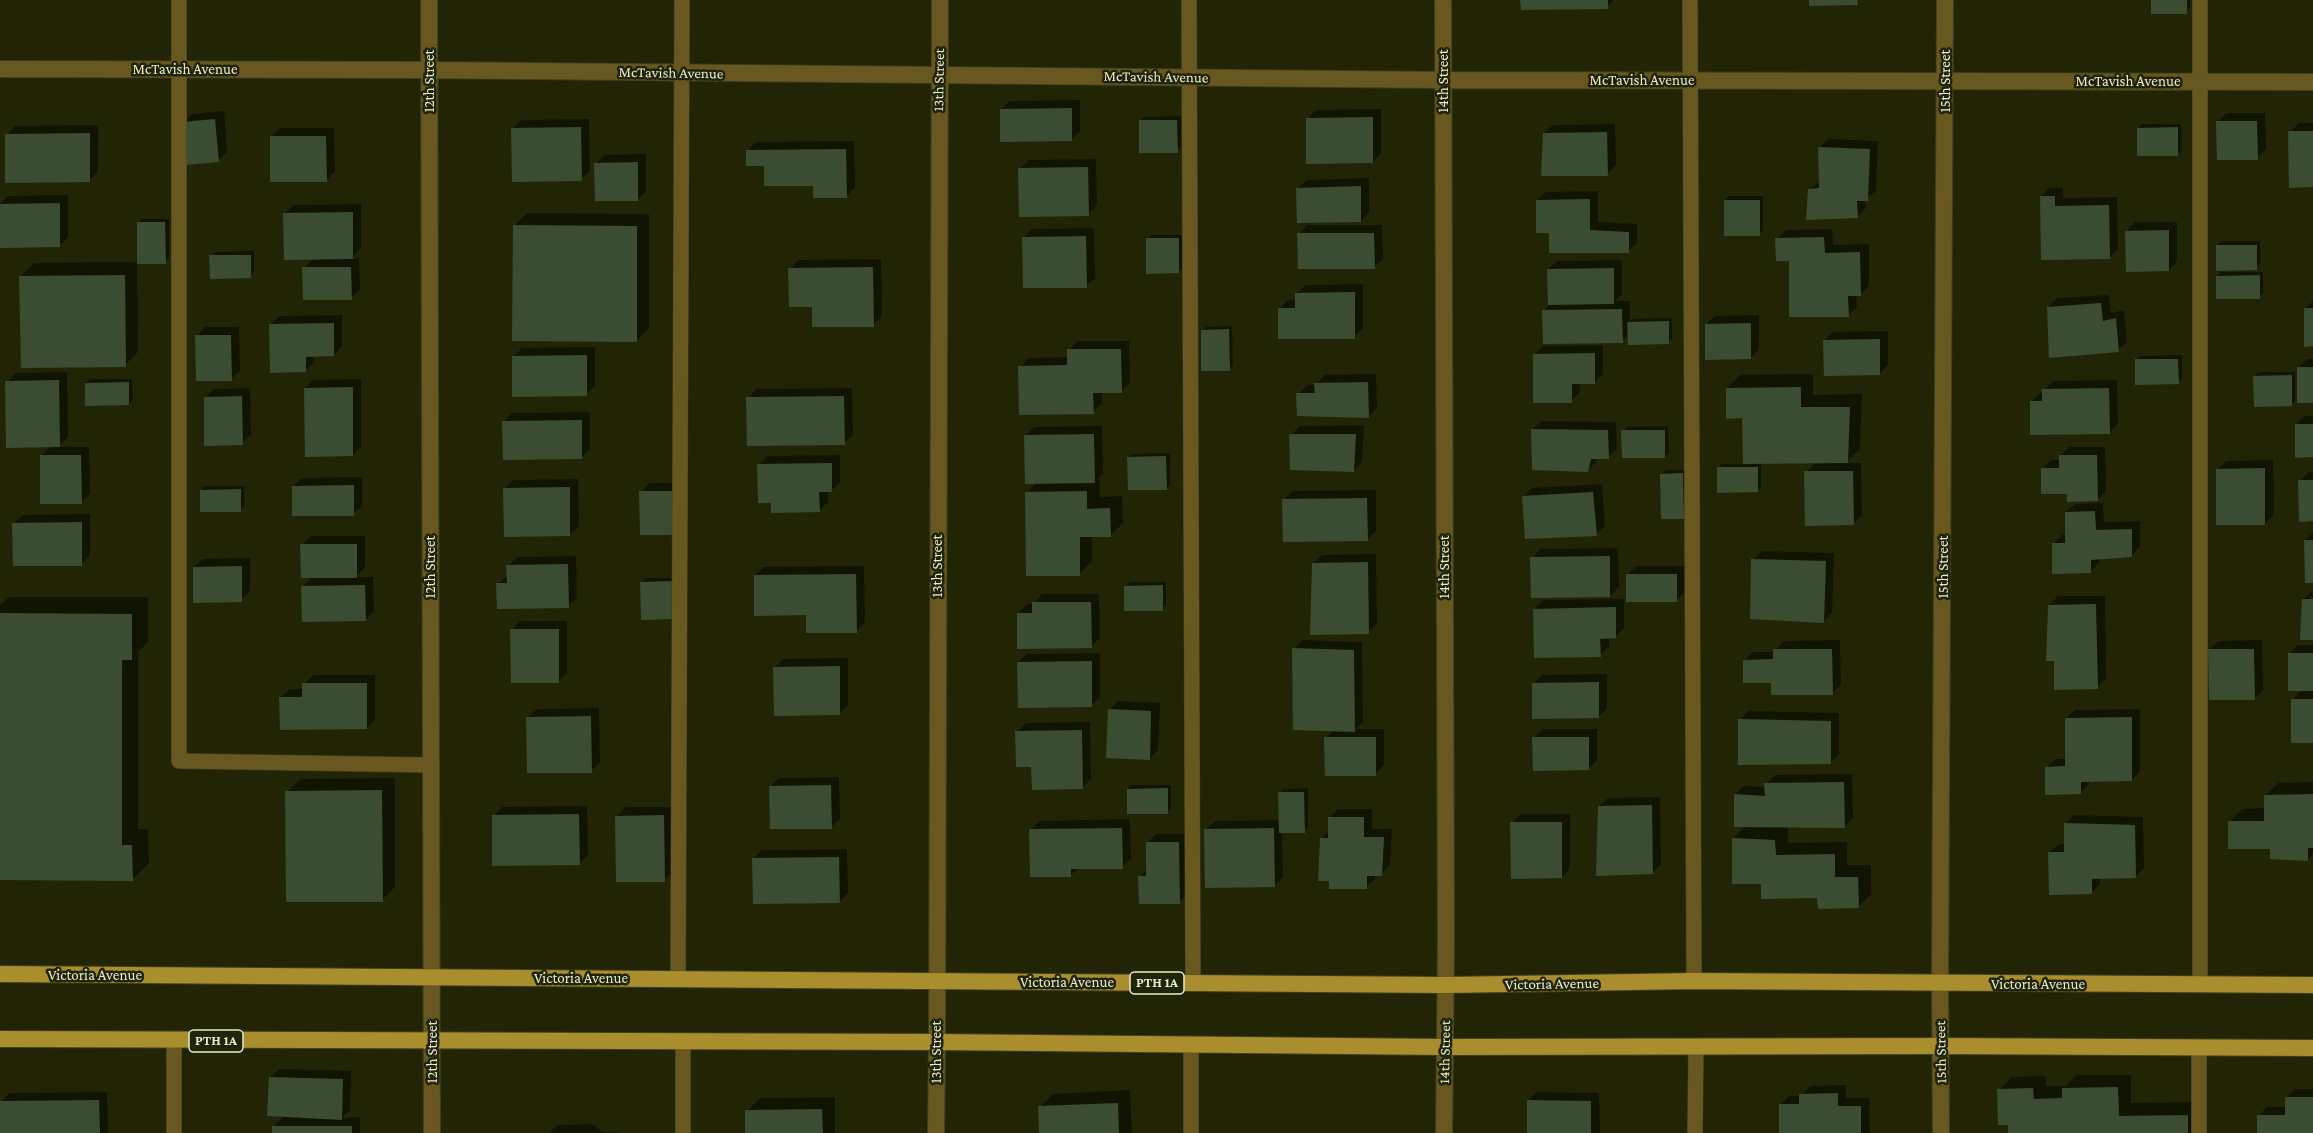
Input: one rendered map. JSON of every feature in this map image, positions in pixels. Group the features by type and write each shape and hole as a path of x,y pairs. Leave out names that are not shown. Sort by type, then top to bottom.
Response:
{"main road":[{"name":"Victoria Avenue","path":"0,974 1446,985 1694,981 2313,985"},
{"name":"PTH 1A","path":"0,1040 937,1042 1444,1047 2313,1048"}],"street":[{"name":"12th Street","path":"429,0 432,1133"},
{"name":"13th Street","path":"936,1133 940,0"},
{"name":"14th Street","path":"1443,0 1446,985 1444,1133"},
{"name":"15th Street","path":"1941,1133 1945,0"},
{"name":"McTavish Avenue","path":"0,69 429,70 1443,80 2313,82"}],"lane":[{"path":"179,0 179,761 430,765"},
{"path":"678,979 682,0"},
{"path":"1189,0 1193,983"},
{"path":"1690,0 1694,981"},
{"path":"2200,0 2200,984"},
{"path":"174,1041 174,1133"},
{"path":"682,1041 682,1133"},
{"path":"1191,1046 1191,1133"},
{"path":"1695,1133 1696,1047"},
{"path":"2199,1048 2199,1133"}],"building":[{"path":"1520,0 1608,0 1608,9 1521,10"},
{"path":"1809,0 1857,0 1858,5 1809,6"},
{"path":"2151,0 2187,0 2187,14 2151,14"},
{"path":"1072,108 1072,141 1000,142 1000,109"},
{"path":"1373,117 1373,163 1306,164 1306,118"},
{"path":"215,119 219,162 185,165 182,122"},
{"path":"1139,120 1177,120 1178,153 1139,153"},
{"path":"2216,121 2257,121 2258,160 2217,160"},
{"path":"581,127 582,181 512,182 511,128"},
{"path":"2178,127 2178,156 2137,156 2137,128"},
{"path":"2288,131 2313,131 2313,187 2289,188"},
{"path":"1607,132 1608,176 1541,176 1543,133"},
{"path":"90,133 90,182 5,183 5,134"},
{"path":"270,136 326,136 327,182 270,182"},
{"path":"1818,147 1870,149 1868,201 1857,201 1858,218 1806,220 1808,189 1819,188"},
{"path":"846,149 847,198 813,198 813,186 764,186 764,166 746,166 746,150"},
{"path":"638,162 638,201 595,201 594,163"},
{"path":"1088,167 1089,216 1019,217 1018,168"},
{"path":"1361,186 1361,222 1297,223 1296,188"},
{"path":"2040,196 2055,196 2055,206 2109,205 2110,259 2041,260"},
{"path":"1590,199 1590,230 1629,232 1629,253 1549,253 1549,233 1536,233 1536,200"},
{"path":"1724,200 1760,200 1760,236 1724,236"},
{"path":"60,203 60,247 0,248 0,204"},
{"path":"353,212 353,259 284,260 283,213"},
{"path":"137,222 165,222 166,264 137,264"},
{"path":"513,225 637,226 637,342 512,341"},
{"path":"2169,230 2169,271 2126,272 2125,231"},
{"path":"1297,233 1374,233 1375,269 1298,269"},
{"path":"1086,236 1087,288 1023,288 1022,237"},
{"path":"1824,237 1825,253 1860,252 1861,296 1848,296 1849,317 1789,317 1789,261 1776,261 1775,238"},
{"path":"1146,238 1179,238 1179,273 1146,274"},
{"path":"2216,245 2257,245 2257,270 2216,271"},
{"path":"209,255 251,255 251,278 210,279"},
{"path":"302,267 351,267 352,300 303,300"},
{"path":"873,267 874,327 812,327 812,307 789,307 788,268"},
{"path":"1614,268 1614,304 1548,305 1547,269"},
{"path":"125,275 126,367 21,368 19,276"},
{"path":"2260,275 2260,299 2216,299 2216,276"},
{"path":"1355,292 1355,339 1278,339 1278,308 1295,308 1295,293"},
{"path":"2101,303 2103,321 2116,318 2119,352 2049,358 2047,307"},
{"path":"2304,308 2313,308 2313,346 2304,347"},
{"path":"1622,309 1623,343 1543,344 1542,310"},
{"path":"1669,321 1669,344 1628,345 1627,322"},
{"path":"334,323 334,356 306,357 306,372 270,373 269,324"},
{"path":"1751,323 1751,359 1705,360 1705,324"},
{"path":"1229,329 1230,371 1201,371 1201,330"},
{"path":"195,335 231,335 232,381 196,381"},
{"path":"1880,339 1880,375 1824,376 1823,340"},
{"path":"1067,349 1121,349 1122,393 1093,393 1094,414 1019,415 1018,366 1067,365"},
{"path":"1595,353 1595,384 1572,384 1572,403 1533,403 1533,354"},
{"path":"587,355 587,396 512,397 512,356"},
{"path":"2135,359 2178,359 2179,384 2135,385"},
{"path":"2297,367 2313,367 2313,403 2297,403"},
{"path":"2292,375 2292,406 2254,407 2253,376"},
{"path":"59,380 60,447 6,448 5,381"},
{"path":"129,382 129,405 85,406 85,383"},
{"path":"1368,382 1369,418 1297,416 1296,393 1315,393 1314,383"},
{"path":"353,387 353,456 305,457 304,388"},
{"path":"1801,387 1801,407 1850,407 1848,463 1743,464 1742,418 1726,419 1726,388"},
{"path":"2109,388 2110,434 2030,435 2030,401 2042,401 2042,389"},
{"path":"242,396 243,445 204,446 204,397"},
{"path":"844,396 845,445 747,446 746,397"},
{"path":"582,420 582,459 503,460 502,421"},
{"path":"2295,424 2313,424 2313,457 2295,458"},
{"path":"1531,429 1608,430 1609,459 1591,459 1588,472 1532,470"},
{"path":"1621,430 1665,430 1665,458 1622,458"},
{"path":"1094,434 1095,483 1025,484 1024,435"},
{"path":"1289,434 1356,434 1354,472 1290,470"},
{"path":"40,455 81,455 82,504 40,504"},
{"path":"2059,455 2097,455 2098,501 2067,502 2067,494 2041,494 2041,468 2059,468"},
{"path":"1166,456 1167,490 1128,490 1127,457"},
{"path":"832,463 832,492 819,492 820,512 771,513 771,503 758,503 757,464"},
{"path":"1717,467 1758,467 1758,492 1717,493"},
{"path":"2265,468 2265,525 2216,525 2216,469"},
{"path":"1804,471 1853,471 1854,525 1805,526"},
{"path":"1683,473 1684,519 1661,519 1660,474"},
{"path":"2298,480 2313,480 2313,521 2299,522"},
{"path":"354,485 354,516 292,516 292,486"},
{"path":"570,487 570,536 504,537 503,488"},
{"path":"241,489 241,512 200,512 200,490"},
{"path":"639,491 673,491 673,535 640,535"},
{"path":"1087,491 1087,509 1110,508 1111,537 1080,537 1080,576 1026,576 1025,492"},
{"path":"1593,492 1597,536 1525,539 1522,496"},
{"path":"1367,498 1368,541 1283,542 1282,499"},
{"path":"2095,511 2096,530 2132,529 2132,557 2091,560 2091,573 2052,574 2052,543 2065,543 2065,512"},
{"path":"82,522 82,566 13,566 12,523"},
{"path":"2304,540 2313,540 2313,583 2305,583"},
{"path":"300,544 357,544 357,578 301,578"},
{"path":"1610,556 1610,597 1531,598 1530,557"},
{"path":"1751,559 1826,561 1824,623 1750,619"},
{"path":"1368,562 1369,634 1310,635 1312,563"},
{"path":"568,564 569,608 497,609 496,583 507,583 506,565"},
{"path":"242,566 242,602 193,603 193,567"},
{"path":"856,574 857,633 806,633 806,615 754,616 754,575"},
{"path":"1626,574 1677,574 1677,602 1626,602"},
{"path":"674,581 674,619 641,620 640,582"},
{"path":"365,585 366,621 302,622 301,586"},
{"path":"1163,585 1163,611 1124,611 1124,586"},
{"path":"2302,599 2313,599 2313,640 2300,640"},
{"path":"1032,602 1091,602 1092,648 1017,649 1017,613 1032,613"},
{"path":"2096,604 2098,689 2054,690 2054,661 2046,661 2048,605"},
{"path":"1616,607 1616,638 1600,639 1601,657 1534,658 1533,609"},
{"path":"0,613 132,614 132,660 122,660 122,845 132,845 133,881 0,880"},
{"path":"510,629 559,629 559,683 511,683"},
{"path":"1292,648 1354,650 1355,732 1293,730"},
{"path":"1773,649 1832,649 1833,695 1771,695 1771,683 1743,683 1743,660 1773,659"},
{"path":"2208,649 2254,649 2255,700 2209,700"},
{"path":"2288,653 2313,653 2313,691 2288,691"},
{"path":"1092,661 1092,707 1018,708 1017,662"},
{"path":"840,666 840,715 774,716 773,667"},
{"path":"1599,682 1599,718 1532,719 1532,683"},
{"path":"302,683 367,683 367,729 280,730 279,697 302,697"},
{"path":"2291,699 2313,699 2313,743 2291,743"},
{"path":"1108,709 1151,711 1150,760 1106,758"},
{"path":"591,716 592,773 527,773 526,717"},
{"path":"2132,717 2132,781 2081,782 2081,794 2045,795 2045,767 2065,766 2065,718"},
{"path":"1738,719 1831,721 1831,764 1738,765"},
{"path":"1082,730 1083,789 1032,790 1031,767 1016,767 1015,731"},
{"path":"1324,737 1376,737 1376,776 1325,776"},
{"path":"1532,737 1589,737 1589,770 1533,771"},
{"path":"1844,782 1845,828 1734,827 1734,794 1765,796 1764,783"},
{"path":"831,785 832,829 770,829 769,786"},
{"path":"1168,788 1168,814 1127,814 1127,789"},
{"path":"382,790 383,902 286,902 285,791"},
{"path":"1278,792 1304,792 1305,833 1279,833"},
{"path":"2313,794 2313,848 2308,848 2308,861 2270,859 2270,849 2228,849 2228,821 2264,821 2264,795"},
{"path":"1652,805 1653,874 1596,876 1598,806"},
{"path":"579,814 580,865 492,866 492,815"},
{"path":"664,815 665,882 616,882 615,816"},
{"path":"1328,817 1364,817 1364,837 1384,837 1382,876 1367,876 1367,889 1329,889 1329,881 1318,881 1320,838 1328,838"},
{"path":"1510,822 1562,822 1562,878 1511,879"},
{"path":"2064,823 2135,825 2136,878 2092,879 2092,894 2049,895 2048,852 2064,852"},
{"path":"1122,828 1123,869 1071,869 1071,877 1030,877 1029,829"},
{"path":"1274,828 1275,887 1205,888 1204,829"},
{"path":"1732,838 1775,840 1776,855 1835,854 1835,877 1858,877 1859,908 1818,909 1817,898 1761,899 1761,884 1732,884"},
{"path":"1146,842 1179,842 1180,904 1139,904 1138,876 1146,876"},
{"path":"839,857 840,903 753,904 752,858"},
{"path":"269,1077 343,1079 342,1120 267,1116"},
{"path":"2118,1087 2119,1116 2188,1115 2188,1133 2008,1133 2008,1125 1998,1125 1997,1089 2033,1088 2034,1099 2062,1098 2062,1088"},
{"path":"1838,1093 1838,1106 1861,1106 1861,1133 1779,1133 1779,1104 1799,1104 1799,1094"},
{"path":"2285,1097 2313,1097 2313,1133 2257,1133 2257,1115 2285,1115"},
{"path":"99,1100 100,1133 0,1133 0,1101"},
{"path":"1527,1100 1591,1101 1591,1133 1527,1133"},
{"path":"1118,1103 1119,1133 1039,1133 1038,1106"},
{"path":"822,1109 823,1133 745,1133 745,1110"},
{"path":"272,1126 352,1126 352,1133 272,1133"}]}
